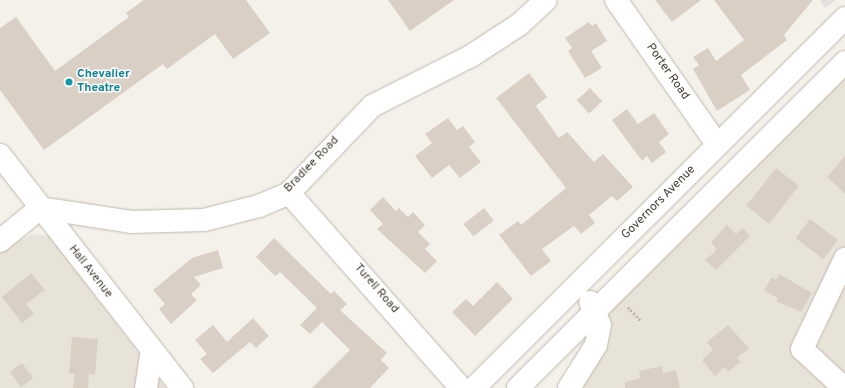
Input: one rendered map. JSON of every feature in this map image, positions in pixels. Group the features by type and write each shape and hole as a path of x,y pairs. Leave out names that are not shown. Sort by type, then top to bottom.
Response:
{"street":[{"name":"Bradlee Road","path":"40,208 131,222 204,220 259,206 289,193 372,106 471,56 520,24 546,0"},
{"name":"Porter Road","path":"616,0 717,144"},
{"name":"Governors Avenue","path":"474,388 845,18"},
{"path":"518,388 845,62"},
{"name":"Hall Avenue","path":"0,154 40,208 182,388"},
{"name":"Turell Road","path":"289,193 461,388"},
{"path":"0,241 40,208"},
{"path":"844,388 802,349 845,260"},
{"path":"569,388 596,344 600,325 596,310 578,284"},
{"path":"146,388 152,350"}],"shaded area":[{"path":"820,0 836,0 825,8"},
{"path":"845,73 845,388 575,388 604,313"},
{"path":"32,234 49,236 166,388 0,388 0,251"}],"building":[{"name":"Chevalier Theatre","path":"144,0 246,0 270,33 233,59 215,34 167,69 163,64 44,150 0,90 0,28 16,17 55,71 129,17 126,13"},
{"path":"388,0 454,0 410,31"},
{"path":"655,0 701,0 672,22"},
{"path":"714,0 813,0 784,35 787,40 741,75 750,90 717,111 693,69 699,65 693,57 708,48 716,61 744,40"},
{"path":"589,22 592,26 596,23 607,41 591,51 602,68 585,78 568,51 572,48 565,38"},
{"path":"529,73 547,97 536,106 559,138 567,132 594,162 603,154 633,187 617,201 612,196 589,215 595,223 581,234 574,226 542,249 551,261 531,276 499,235 518,221 521,225 566,188 496,98"},
{"path":"590,88 602,101 589,113 577,100"},
{"path":"627,109 638,124 654,113 669,134 659,142 666,152 652,163 647,156 642,161 612,120"},
{"path":"448,118 457,130 463,126 475,142 469,147 481,162 460,178 449,165 432,178 415,156 432,143 425,134"},
{"path":"845,156 845,194 827,177"},
{"path":"776,168 799,186 769,224 746,206"},
{"path":"383,197 396,211 399,208 408,217 413,212 425,225 418,232 430,244 425,249 437,261 425,273 377,229 383,224 370,210"},
{"path":"484,208 494,221 473,237 464,224"},
{"path":"810,219 838,240 824,259 796,238"},
{"path":"727,225 736,234 743,228 750,236 716,270 705,260 717,250 711,242"},
{"path":"274,238 331,294 334,291 347,304 340,310 387,353 381,360 389,368 370,388 312,388 350,350 322,322 310,334 300,325 317,308 280,272 275,276 256,257"},
{"path":"218,250 223,268 194,277 201,285 191,294 197,300 171,324 159,309 165,304 153,290 192,258"},
{"path":"31,273 45,290 26,304 34,314 22,323 2,297"},
{"path":"779,274 812,293 801,312 776,301 778,298 764,290 772,277 776,280"},
{"path":"497,282 513,299 475,336 452,312 466,299 473,306"},
{"path":"253,318 269,336 256,348 250,342 213,373 200,359 207,354 195,340 213,325 227,342"},
{"path":"728,325 749,348 737,358 741,362 728,372 725,367 715,376 702,360 713,350 707,342"},
{"path":"72,337 98,339 95,375 89,374 88,388 73,388 75,374 69,373"},
{"path":"22,363 33,378 21,387 10,372"},
{"path":"662,366 663,373 676,370 680,388 625,388 625,382 640,378 639,371"}],"place":[{"name":"Chevalier Theatre","path":"69,82"}]}
